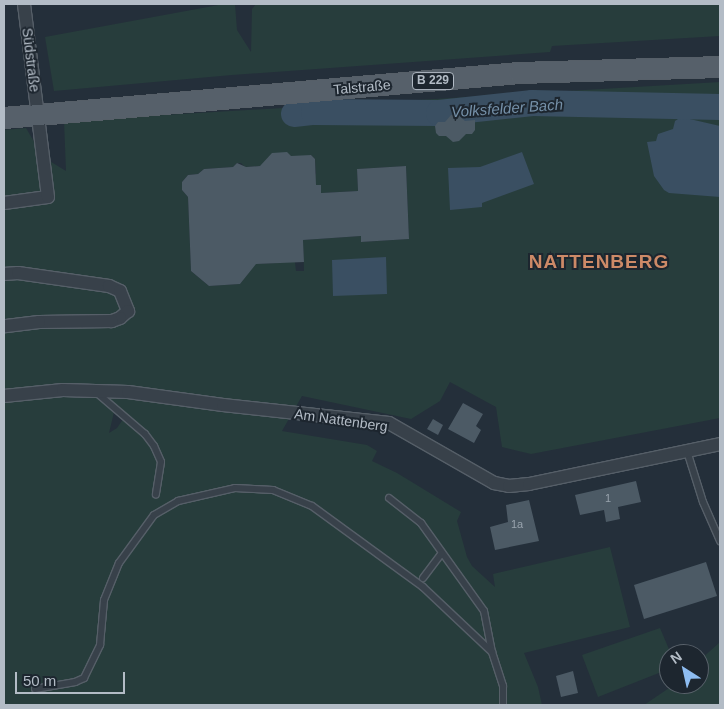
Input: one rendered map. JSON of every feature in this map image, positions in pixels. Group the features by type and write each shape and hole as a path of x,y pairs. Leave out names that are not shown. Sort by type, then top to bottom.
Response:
{"main road":[{"name":"Talstraße","path":"4,118 519,73 720,67"}],"street":[{"name":"Südstraße","path":"24,4 38,116"},
{"path":"4,203 48,197 38,116"},
{"path":"4,274 18,273 108,286 120,291 128,311 112,321 40,322 4,326"},
{"name":"Am Nattenberg","path":"4,396 64,390 128,392 223,405 389,423 494,483 509,486 529,484 720,444"}],"lane":[{"path":"94,391 145,434 154,446 161,462 156,495"},
{"path":"687,450 703,502 720,541"},
{"path":"35,689 75,682 84,678 100,645 104,600 119,563 154,515 178,501 235,488 273,490 312,506 423,587 492,652"},
{"path":"389,498 421,523 484,611 492,652 503,686 503,705"},
{"path":"423,578 442,553"}],"green space":[{"path":"224,4 235,4 237,30 251,52 252,9 256,4 720,4 720,36 552,46 550,52 232,75 54,91 45,37"},
{"path":"720,82 720,418 531,454 502,447 496,407 450,382 440,401 411,419 302,396 282,431 367,445 377,451 372,461 397,473 461,512 457,521 467,557 472,566 495,587 493,574 610,547 630,627 524,653 538,687 542,705 4,705 4,130 26,128 43,157 66,171 64,121","holes":["311,155 315,159 316,174 286,187 320,185 321,193 358,191 357,169 406,166 409,239 362,242 361,236 303,240 304,271 296,271 294,254 279,255 278,263 255,264 240,284 209,286 191,271 188,197 182,190 182,182 188,175 198,174 204,169 233,167 237,163 241,163 245,167 260,166","115,408 126,415 117,428 109,433"]},
{"path":"660,628 667,644 659,644 659,673 598,697 582,655"},
{"path":"720,642 720,705 644,705 660,694 709,694 709,652"}],"water":[{"path":"681,117 720,126 720,197 669,193 664,190 654,176 647,142 656,141 658,134 673,129 675,121"},
{"path":"522,152 534,184 482,203 482,207 450,210 448,168 480,167"},
{"path":"386,257 387,294 333,296 332,260"}],"building":[{"path":"451,115 458,115 465,121 475,120 475,130 472,134 466,134 459,141 453,142 446,136 439,136 436,133 435,126 438,122 445,122"},
{"path":"287,152 291,156 311,155 315,159 316,185 321,185 321,193 358,191 357,169 406,166 409,239 361,242 361,236 303,240 304,262 256,264 240,284 209,286 191,271 188,197 182,190 182,182 188,175 198,174 204,169 233,167 237,163 246,167 260,166 272,153"},
{"path":"463,403 483,414 476,426 481,430 474,443 448,429"},
{"path":"433,419 443,425 438,435 427,429"},
{"path":"636,481 641,502 618,507 620,519 606,522 604,510 580,515 575,495"},
{"path":"529,500 539,541 495,550 490,527 508,522 506,505"},
{"path":"706,562 717,596 644,619 634,585"},
{"path":"573,671 578,693 561,697 556,676"}],"waterway":[{"name":"Volksfelder Bach","path":"294,114 314,112 439,113 532,103 720,107"}],"district":[{"name":"NATTENBERG","path":"599,262"}]}
